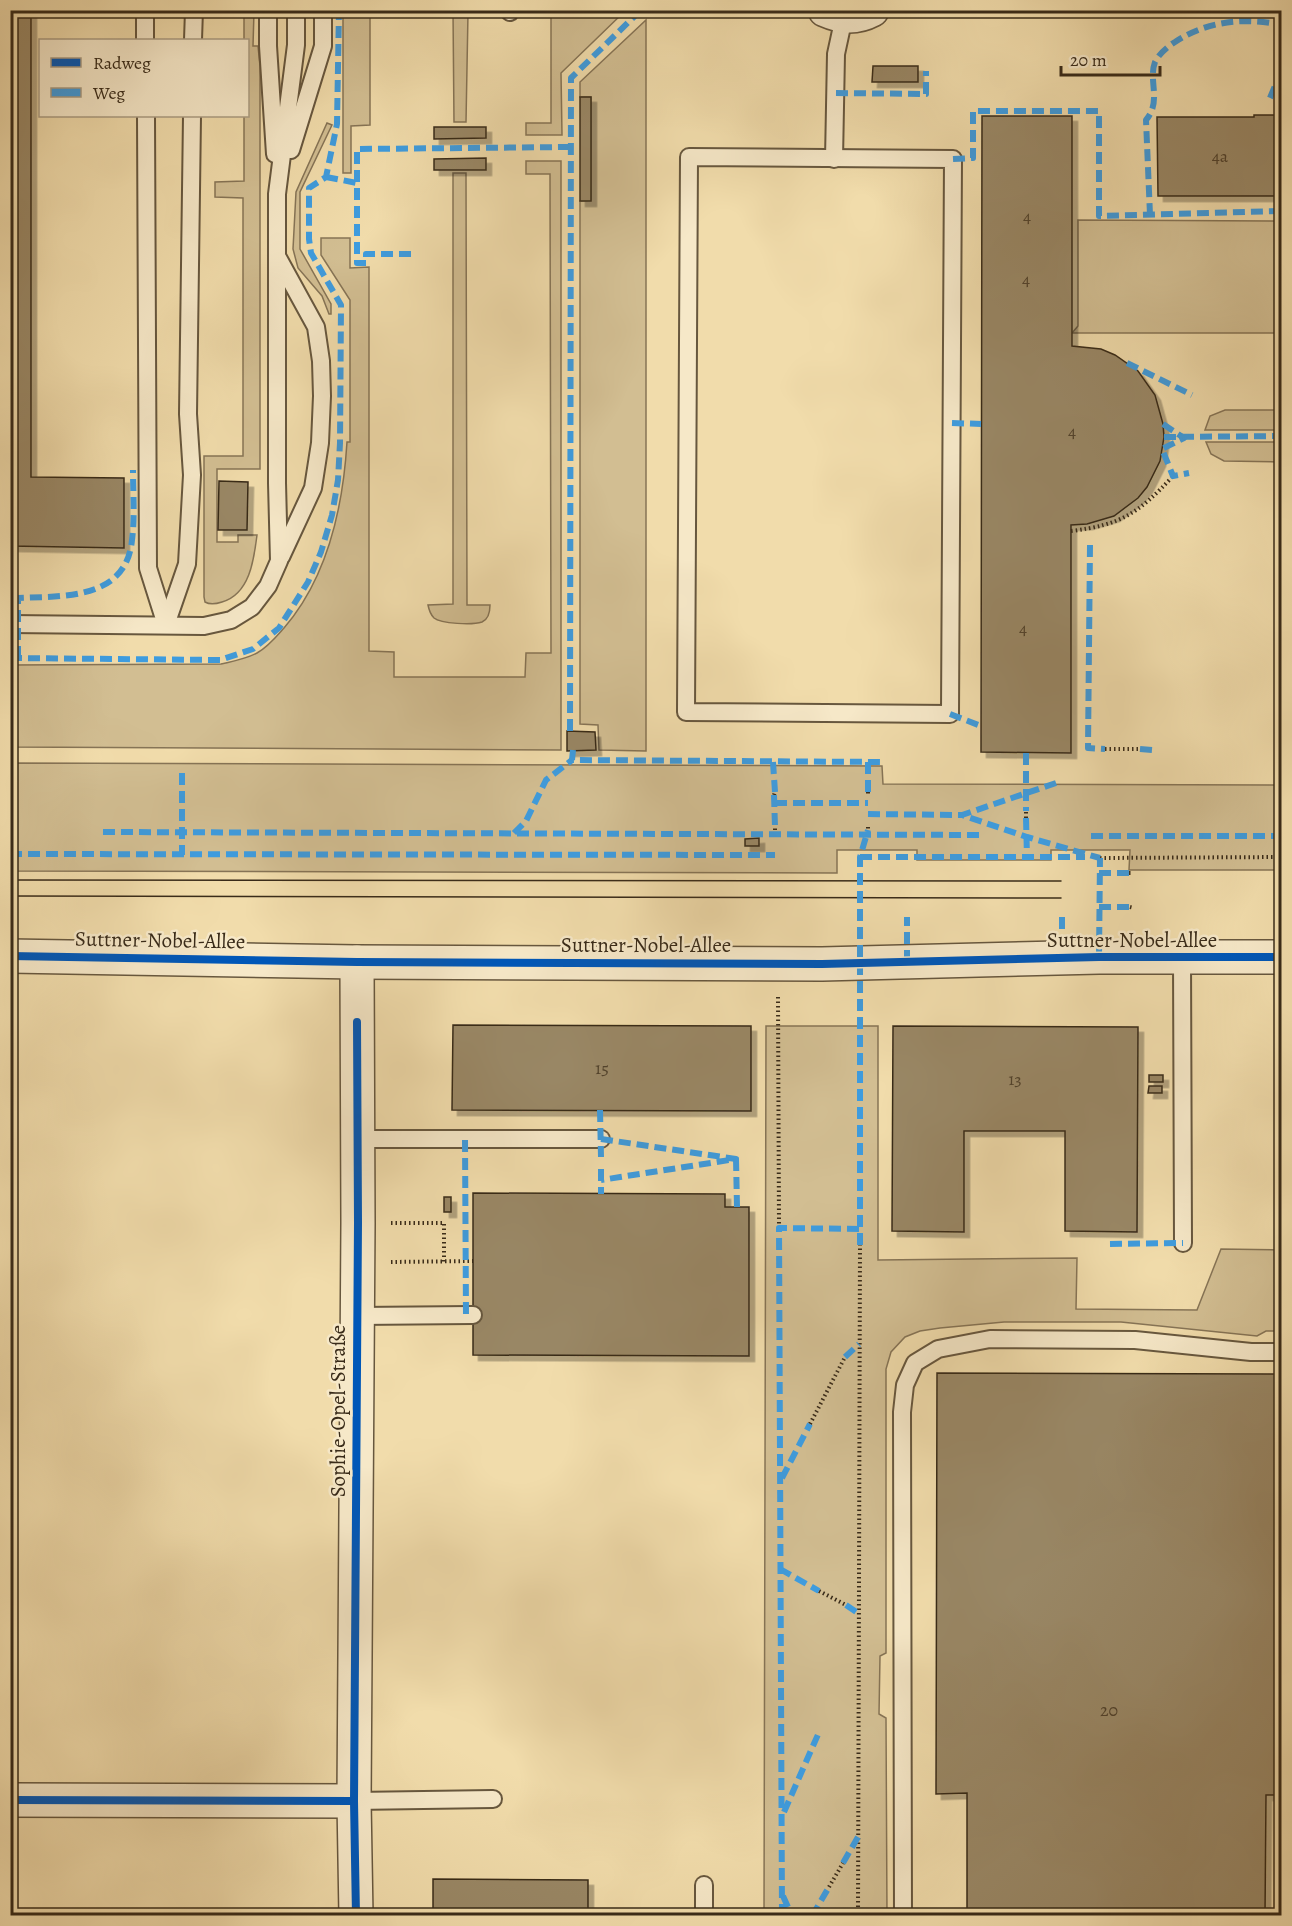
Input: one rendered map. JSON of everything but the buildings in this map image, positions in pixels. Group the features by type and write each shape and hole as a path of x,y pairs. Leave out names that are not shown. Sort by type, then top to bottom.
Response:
{"street":[{"name":"Suttner-Nobel-Allee","path":"10,956 357,962 822,964 1062,958 1281,957"},
{"name":"Sophie-Opel-Straße","path":"356,1916 354,1801 358,1262 357,962"},
{"path":"10,1800 354,1801"}],"lane":[{"path":"145,10 146,39"},
{"path":"194,10 194,39"},
{"path":"268,10 277,194 279,561"},
{"path":"277,194 296,45 297,10"},
{"path":"277,194 323,46 323,10"},
{"path":"834,159 836,54 847,13"},
{"path":"146,117 148,568 166,626"},
{"path":"166,626 187,564 192,475 188,414 192,117"},
{"path":"689,157 834,159 953,159 950,714 686,712 689,157"},
{"path":"10,624 204,626 231,620 252,606 268,586 314,488 320,443 322,396 321,361 316,327 276,254"},
{"path":"1182,957 1176,1054 1175,1126 1183,1243"},
{"path":"358,1139 601,1139"},
{"path":"357,1316 473,1315"},
{"path":"903,1916 902,1412 905,1385 915,1363 938,1349 990,1339 1135,1340 1251,1352 1281,1352"},
{"path":"354,1801 493,1799"},
{"path":"704,1885 704,1916"}],"path":[{"path":"1071,531 1102,527 1131,514 1155,496 1173,476"},
{"path":"1105,749 1140,749"},
{"path":"1026,811 1026,818"},
{"path":"1100,858 1281,856"},
{"path":"778,1035 779,1228"},
{"path":"358,1223 444,1222 444,1262"},
{"path":"858,1916 860,1245"},
{"path":"358,1262 473,1261"},
{"path":"810,1424 845,1357"},
{"path":"819,1591 846,1605"},
{"path":"829,1887 843,1863"}],"shaded area":[{"path":"244,11 254,11 253,46 258,46 260,66 260,469 217,469 217,542 238,542 238,535 257,535 252,565 245,584 231,598 211,604 205,602 204,597 204,456 243,456 243,198 215,197 215,182 244,181 244,117 249,117 249,39 244,39"},
{"path":"343,11 370,11 370,125 351,126 351,173 343,173"},
{"path":"453,11 490,11 490,13 468,13 466,122 454,122"},
{"path":"529,11 625,11 561,73 562,135 526,135 526,123 551,123 551,14 529,13"},
{"path":"646,20 646,751 599,750 598,725 580,724 580,201 591,200 591,97 580,97 580,82"},
{"path":"327,123 332,125 300,192 300,249 331,304 331,314 322,296 298,268 293,249 296,192"},
{"path":"526,161 561,161 561,750 11,747 11,665 221,664 261,651 284,628 312,587 337,516 347,442 350,442 350,300 321,255 321,238 350,238 350,268 369,267 369,651 394,652 394,677 525,677 526,653 551,653 550,174 526,174"},
{"path":"453,173 466,173 467,605 490,605 486,619 472,623 450,623 438,620 432,615 428,605 453,604"},
{"path":"1078,220 1281,221 1281,333 1072,333 1078,326"},
{"path":"1225,410 1281,410 1281,430 1205,430 1210,416"},
{"path":"1206,442 1281,442 1281,462 1224,461 1211,454"},
{"path":"11,763 882,766 883,784 1281,785 1281,870 1129,870 1130,850 1051,850 1051,860 917,860 917,850 837,850 837,873 11,871"},
{"path":"766,1026 878,1026 878,1260 1077,1258 1076,1309 1197,1310 1221,1249 1281,1250 1281,1331 1266,1331 1257,1336 1121,1322 1004,1322 920,1331 905,1337 891,1352 886,1369 886,1653 880,1656 879,1714 886,1718 887,1915 764,1915"}],"tram line":[{"path":"10,880 1061,881"},
{"path":"10,896 1061,898"}],"marked path":[{"path":"10,658 220,660 253,649 279,628 308,582 321,552 332,515 338,480 341,305 311,253 309,188 326,177 337,124 339,10"},
{"path":"570,731 571,78 641,10"},
{"path":"1150,215 1146,120 1153,106 1153,69 1157,59 1175,42 1213,25 1240,21 1282,25"},
{"path":"836,93 926,94 926,71"},
{"path":"1270,98 1277,81 1282,77"},
{"path":"953,159 973,158 973,111 1099,111 1099,216 1282,211"},
{"path":"411,254 366,254 366,263 357,263 357,149 571,147"},
{"path":"326,177 357,183"},
{"path":"1127,363 1192,395"},
{"path":"952,423 981,424"},
{"path":"1163,424 1184,438 1162,449 1173,476 1189,473"},
{"path":"1164,437 1282,436"},
{"path":"18,658 18,598 54,597 90,591 105,584 118,574 127,560 133,531 133,470"},
{"path":"1090,545 1088,748 1105,749"},
{"path":"950,714 981,726"},
{"path":"1140,749 1152,750"},
{"path":"573,750 572,760 882,762"},
{"path":"1026,753 1026,811"},
{"path":"514,833 526,821 546,780 572,760"},
{"path":"773,762 775,792"},
{"path":"868,762 868,792"},
{"path":"182,773 182,855"},
{"path":"1056,783 962,815 1100,858"},
{"path":"774,795 775,827"},
{"path":"775,803 868,803"},
{"path":"868,814 962,815"},
{"path":"1026,818 1027,857"},
{"path":"860,1245 860,857 868,830"},
{"path":"103,832 980,835"},
{"path":"1091,836 1282,836"},
{"path":"10,854 775,855"},
{"path":"860,857 1085,857"},
{"path":"1099,957 1100,858"},
{"path":"1099,873 1129,873"},
{"path":"1099,907 1130,907"},
{"path":"907,917 907,962"},
{"path":"1062,917 1062,958"},
{"path":"600,1110 601,1157"},
{"path":"601,1139 736,1159 601,1180"},
{"path":"465,1140 466,1315"},
{"path":"736,1159 737,1207"},
{"path":"601,1169 601,1194"},
{"path":"782,1916 779,1228 860,1229"},
{"path":"1110,1244 1183,1243"},
{"path":"845,1357 859,1344"},
{"path":"782,1478 810,1424"},
{"path":"780,1569 819,1591"},
{"path":"846,1605 858,1613"},
{"path":"784,1812 820,1730"},
{"path":"843,1863 858,1837"},
{"path":"812,1916 829,1887"},
{"path":"783,1896 792,1916"}],"cycle path":[{"path":"10,956 357,962 822,964 1099,957 1282,957"},
{"path":"356,1916 354,1801 357,1022"},
{"path":"10,1800 354,1801"}]}
